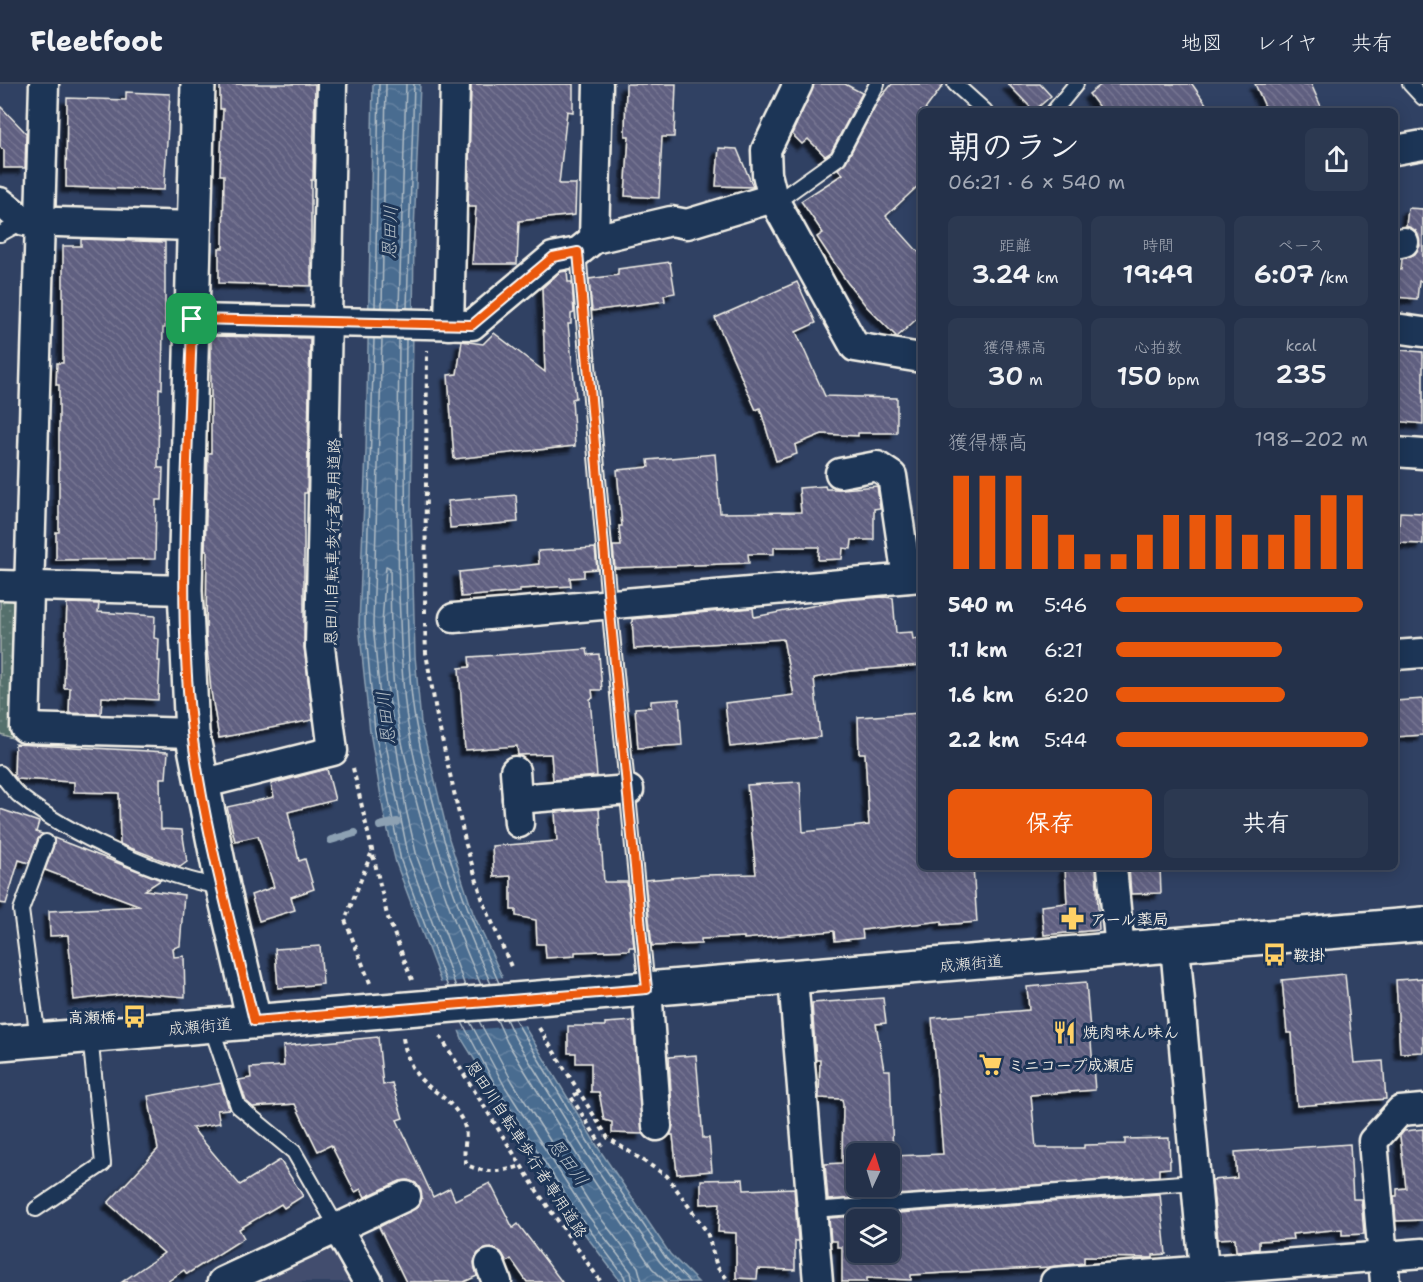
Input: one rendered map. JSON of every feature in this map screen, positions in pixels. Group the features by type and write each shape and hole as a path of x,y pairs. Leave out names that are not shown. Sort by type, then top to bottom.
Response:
{"main road":[{"path":"198,84 185,591 192,732 223,887 254,1021"},
{"name":"成瀬街道","path":"522,997 793,978 1423,924"},
{"path":"429,1008 522,997"},
{"name":"成瀬街道","path":"0,1043 429,1008"}],"street":[{"path":"44,84 21,225 14,586 25,728 192,732"},
{"path":"201,784 333,751 320,647 332,84"},
{"path":"429,325 455,84"},
{"path":"586,245 598,84"},
{"path":"798,84 766,150 767,174 774,200 855,347 918,358"},
{"path":"1398,149 1423,145"},
{"path":"192,319 472,325 553,257 586,245 671,221 687,224 774,200"},
{"path":"0,202 21,225 194,226"},
{"path":"1398,328 1423,332"},
{"path":"1398,452 1423,453"},
{"path":"454,618 914,577 892,476 877,466 840,472"},
{"path":"14,586 185,591"},
{"path":"1398,655 1423,653"},
{"path":"517,798 629,790"},
{"path":"1112,870 1120,950"},
{"path":"1175,946 1204,1276"},
{"path":"793,978 818,1282"},
{"path":"647,989 657,1126"},
{"path":"1384,1269 1372,1141 1400,1111 1423,1109"},
{"path":"222,1282 406,1197"},
{"path":"337,1227 368,1282"},
{"path":"1055,1282 1384,1269 1423,1253"}],"lane":[{"path":"774,200 838,158 877,84"},
{"path":"955,84 983,108"},
{"path":"1056,108 1076,84"},
{"path":"1410,84 1423,98"},
{"path":"586,245 609,603 647,989"},
{"path":"0,772 19,795 47,815 107,846 198,884 223,887"},
{"path":"38,1040 21,910 46,842"},
{"path":"211,1025 238,1106 294,1152 337,1227"},
{"path":"36,1209 103,1164 90,1035"},
{"path":"812,1210 1196,1182"}],"path":[{"path":"429,325 424,576 426,653 437,717 466,845 483,901 522,997 578,1093 608,1138 667,1176 707,1232 717,1267 730,1282"},
{"name":"恩田川自転車歩行者専用道路","path":"352,763 371,854 387,915 429,1008 521,1166 601,1282"},
{"path":"371,854 345,920 350,936 370,977 371,993"},
{"path":"402,1030 406,1057 412,1072 425,1086 457,1112 464,1123 468,1134 463,1155 467,1165 483,1172 504,1171 521,1166"},
{"path":"578,1093 571,1097 602,1146"}],"shaded area":[{"path":"330,1245 350,1282 252,1282"}],"green space":[{"path":"0,598 17,600 12,738 0,734"}],"water":[{"name":"恩田川","path":"373,84 420,84 414,232 411,507 415,656 421,723 449,839 473,913 527,1031 599,1149 670,1254 698,1282 621,1282 575,1221 463,1041 396,863 384,814 370,732 359,625 366,451"}],"pier":[{"path":"506,977 528,1025 456,1031 437,983"}],"building":[{"path":"220,84 315,84 313,180 311,180 311,286 219,283 219,248 223,248 224,175 220,175 223,109 220,109"},
{"path":"471,84 573,84 573,112 567,111 559,184 576,184 575,215 519,221 517,264 472,264 476,207 468,207"},
{"path":"626,84 676,84 674,137 662,137 659,198 625,196 629,136 625,136"},
{"path":"814,84 845,84 862,93 831,152 825,156 808,139 802,144 792,134"},
{"path":"892,84 944,84 926,108 918,108 918,186 886,216 918,252 918,318 897,337 867,307 847,282 817,237 823,233 801,201 843,174 838,169 846,162 878,101"},
{"path":"1008,84 1040,84 1051,96 1037,108 1031,108"},
{"path":"1102,84 1192,84 1209,108 1100,108 1089,94"},
{"path":"1255,84 1311,84 1322,108 1266,108"},
{"path":"126,92 170,94 164,190 66,187 67,98 126,100"},
{"path":"0,106 26,133 25,168 4,168 4,150 0,147"},
{"path":"719,148 737,149 753,187 716,186"},
{"path":"1408,208 1423,209 1423,281 1419,281 1417,299 1398,297 1398,270 1401,270 1402,259 1415,254 1420,246 1416,231 1406,226"},
{"path":"81,239 165,242 165,328 163,328 162,389 159,388 158,468 163,468 162,500 156,500 155,559 56,560 56,532 59,532 59,385 56,385 57,363 63,363 63,246 81,246"},
{"path":"670,262 675,293 664,295 665,301 592,311 589,279 618,275 618,269"},
{"path":"567,271 568,282 572,282 574,313 571,314 571,324 568,324 576,398 572,399 575,446 454,459 448,375 457,374 462,341 483,344 494,333 545,372 542,288 560,272"},
{"path":"797,282 816,323 796,332 825,396 897,398 897,433 858,433 858,436 822,434 795,445 797,454 776,461 760,408 756,410 715,318"},
{"path":"211,336 310,338 307,493 304,493 304,647 313,720 219,738 211,691 206,636 207,550 205,550 208,453 211,453"},
{"path":"1399,350 1423,352 1423,424 1398,421"},
{"path":"715,454 720,513 801,512 799,488 825,486 826,489 842,489 877,486 880,508 874,509 874,540 852,540 851,549 843,548 842,559 818,560 819,547 774,547 774,554 748,554 749,563 615,568 613,546 621,546 619,526 622,526 617,470 649,467 648,460"},
{"path":"516,495 518,522 450,528 448,501"},
{"path":"1400,512 1423,513 1423,544 1398,543"},
{"path":"595,548 597,569 584,570 584,577 570,578 571,586 520,589 520,592 461,597 459,572 539,564 538,551"},
{"path":"893,598 896,633 912,632 913,639 918,638 918,665 850,671 814,678 820,737 730,747 725,703 794,695 783,639 634,649 632,619 753,608 754,617 843,600"},
{"path":"67,603 99,604 98,612 155,616 154,638 159,639 158,661 160,661 158,700 102,697 101,714 69,713 70,688 64,688"},
{"path":"587,649 588,655 599,654 602,690 592,690 593,698 590,699 597,776 553,780 551,754 518,755 517,746 465,750 459,668 470,667 469,657"},
{"path":"679,699 682,745 638,748 635,708 651,707 651,701"},
{"path":"1423,699 1423,735 1398,737 1398,701"},
{"path":"918,713 918,870 973,870 977,922 942,925 942,921 862,930 863,938 835,941 834,931 744,939 744,937 701,939 701,944 652,946 645,880 704,875 756,874 747,785 800,782 803,832 869,825 865,753 859,753 858,717"},
{"path":"15,744 168,752 166,778 160,778 161,829 182,830 187,862 180,867 120,844 119,793 74,792 74,782 17,779 14,776"},
{"path":"327,769 335,800 288,812 299,861 305,859 314,889 291,897 295,910 259,921 251,895 274,887 258,836 235,841 227,807 274,797 271,784"},
{"path":"0,809 39,822 36,832 43,834 38,839 29,863 19,860 6,904 0,903"},
{"path":"599,809 604,882 627,882 634,947 629,947 629,950 575,952 575,956 546,958 545,944 537,944 536,920 516,916 516,910 511,910 511,876 494,877 492,846 557,841 555,812"},
{"path":"54,838 161,880 145,890 184,895 180,946 173,948 174,957 184,956 185,997 136,993 74,1000 68,935 50,936 49,911 141,906 45,870 54,845"},
{"path":"1065,870 1096,870 1099,930 1044,935 1041,906 1067,903"},
{"path":"1129,870 1160,870 1161,893 1131,894"},
{"path":"320,946 323,984 278,988 275,949"},
{"path":"1345,974 1354,1063 1383,1061 1386,1099 1297,1106 1292,1033 1287,1033 1282,980"},
{"path":"1423,978 1423,1052 1400,1053 1396,980"},
{"path":"1086,982 1095,1090 1031,1095 1036,1148 1084,1148 1084,1145 1125,1144 1125,1139 1169,1138 1170,1168 1159,1169 1159,1176 900,1195 900,1156 943,1154 932,1018 1029,1010 1027,987"},
{"path":"883,998 886,1023 876,1024 884,1070 890,1070 893,1143 846,1143 846,1197 869,1197 828,1200 825,1164 842,1163 843,1104 842,1099 819,1098 820,1060 816,1060 812,1003"},
{"path":"633,1021 643,1134 612,1133 612,1122 604,1120 599,1092 591,1092 591,1063 576,1063 576,1053 568,1053 568,1026 605,1026 605,1023"},
{"path":"378,1037 383,1085 392,1083 403,1118 397,1120 433,1197 450,1188 455,1200 490,1183 513,1228 518,1224 562,1282 527,1282 511,1259 507,1262 501,1252 492,1248 478,1253 474,1262 477,1276 464,1282 406,1282 379,1227 419,1206 422,1197 416,1183 408,1180 400,1181 365,1197 361,1189 355,1192 331,1145 318,1151 295,1104 253,1107 246,1101 239,1080 251,1078 250,1068 284,1066 283,1046"},
{"path":"696,1055 703,1138 709,1138 712,1171 677,1174 673,1135 670,1135 673,1125 669,1057"},
{"path":"221,1083 229,1109 217,1110 220,1123 192,1128 240,1185 280,1160 303,1196 284,1208 281,1204 239,1229 244,1238 187,1274 184,1270 167,1282 122,1282 164,1253 108,1203 158,1149 148,1096"},
{"path":"1423,1129 1423,1220 1396,1221 1394,1196 1397,1196 1397,1189 1406,1188 1400,1136 1404,1131"},
{"path":"1350,1144 1353,1199 1361,1199 1364,1234 1342,1235 1342,1229 1292,1234 1293,1239 1259,1241 1259,1249 1236,1251 1235,1238 1218,1239 1212,1180 1237,1178 1235,1152"},
{"path":"743,1179 744,1190 794,1188 798,1241 795,1241 795,1270 758,1269 757,1279 736,1278 736,1233 718,1232 720,1203 701,1204 701,1180"},
{"path":"1160,1194 1166,1254 1153,1255 1153,1258 1084,1257 1084,1263 1049,1267 911,1275 911,1280 867,1278 867,1282 842,1282 842,1247 837,1247 837,1241 831,1241 829,1218 846,1217 846,1263 900,1263 900,1213"}],"waterway":[{"path":"380,826 397,822"},
{"path":"331,840 355,833"}],"place":[{"name":"アール薬局","path":"1072,919"},
{"name":"鞍掛","path":"1275,955"},
{"name":"高瀬橋","path":"134,1017"},
{"name":"焼肉味ん味ん","path":"1065,1032"},
{"name":"ミニコープ成瀬店","path":"990,1065"}],"route":[{"path":"578,252 609,603 647,989 254,1021 223,887 192,732 185,591 192,319 472,325 553,257 578,252"}]}
